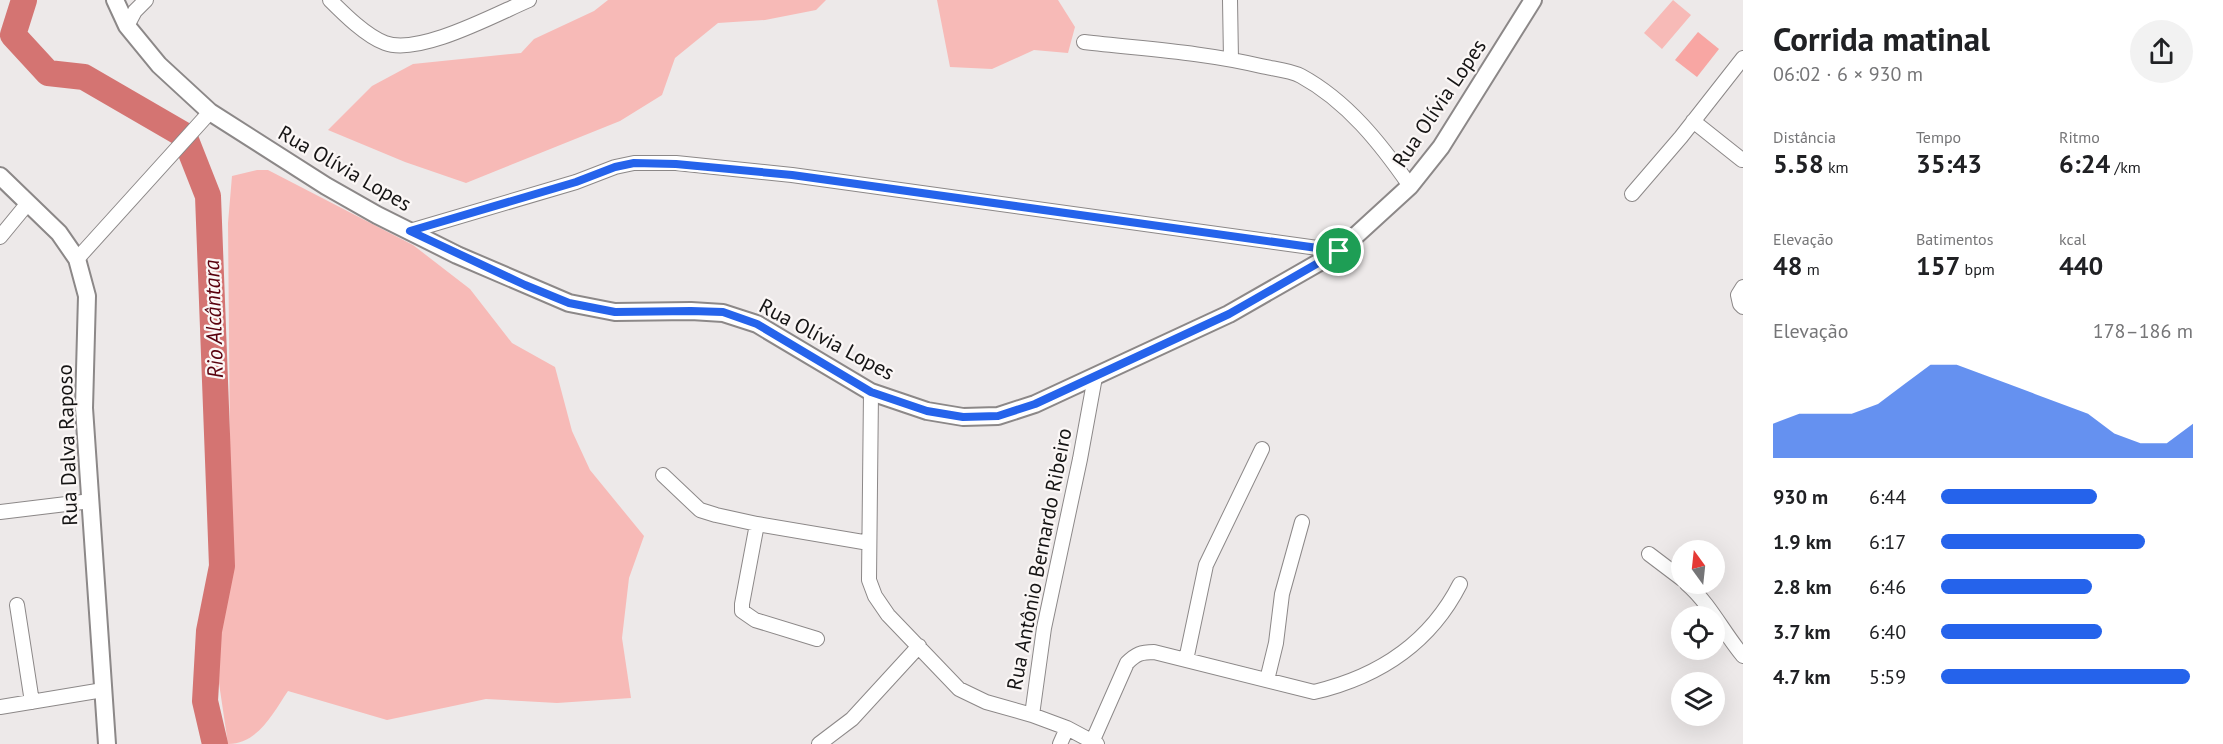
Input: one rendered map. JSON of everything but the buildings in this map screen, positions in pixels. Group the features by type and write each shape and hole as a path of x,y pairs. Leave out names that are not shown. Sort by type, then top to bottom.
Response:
{"street":[{"name":"Rua Olívia Lopes","path":"116,0 127,26 159,65 210,111 326,186 410,231 569,303 615,312 723,312 757,324 871,392 927,411 963,417 998,416 1035,404 1229,314 1339,251 1410,186 1441,147 1533,0"},
{"path":"127,26 135,11 147,0"},
{"path":"330,0 361,27 385,43 407,45 437,39 529,0"},
{"path":"1230,0 1231,59"},
{"path":"1084,42 1231,59 1299,75 1352,112 1410,186"},
{"path":"1632,194 1743,58"},
{"path":"77,259 210,111"},
{"path":"1693,122 1742,160"},
{"path":"410,231 634,163 676,164 792,175 1339,251"},
{"name":"Rua Dalva Raposo","path":"0,176 59,233 77,259 87,296 84,408 107,744"},
{"path":"0,237 28,203"},
{"path":"1743,286 1738,295 1743,307"},
{"name":"Rua Antônio Bernardo Ribeiro","path":"1032,715 1044,628 1095,376"},
{"name":"Rua Antônio Bernardo Ribeiro","path":"871,392 868,580 875,596 888,615 959,688 986,702 1032,715 1067,728 1095,742"},
{"path":"1186,660 1206,565 1262,449"},
{"path":"663,475 700,510 757,524 869,543"},
{"path":"0,512 91,501"},
{"path":"1267,680 1276,643 1282,594 1302,522"},
{"path":"757,524 742,611 755,620 817,639"},
{"path":"1649,554 1671,571"},
{"path":"1095,742 1127,663 1135,655 1154,652 1314,692 1339,686 1372,673 1411,646 1435,625 1460,584"},
{"path":"1698,594 1743,656"},
{"path":"17,605 32,702"},
{"path":"819,744 852,719 919,646"},
{"path":"0,707 104,690"},
{"path":"1060,744 1067,728"}],"shaded area":[{"path":"608,0 826,0 816,10 765,20 718,23 675,58 662,95 620,121 466,183 405,162 328,130 372,86 413,64 521,53 534,39 594,11"},
{"path":"937,0 1058,0 1075,27 1068,53 1034,50 992,69 950,67"},
{"path":"1673,0 1691,15 1662,49 1644,33"},
{"path":"257,170 268,170 413,245 470,289 512,343 555,367 572,431 590,470 644,536 629,578 622,638 631,698 557,703 486,699 387,720 288,691 264,726 248,739 228,744 216,663 231,564 228,223 232,176"}],"waterway":[{"name":"Rio Alcântara","path":"24,0 13,35 48,73 84,77 184,135 208,196 222,566 209,631 205,701 215,744"}],"route":[{"path":"634,163 676,164 792,175 1339,251 1229,314 1035,404 998,416 963,417 927,411 871,392 801,348 757,324 723,312 615,312 569,303 457,255 410,231 634,163"}]}
